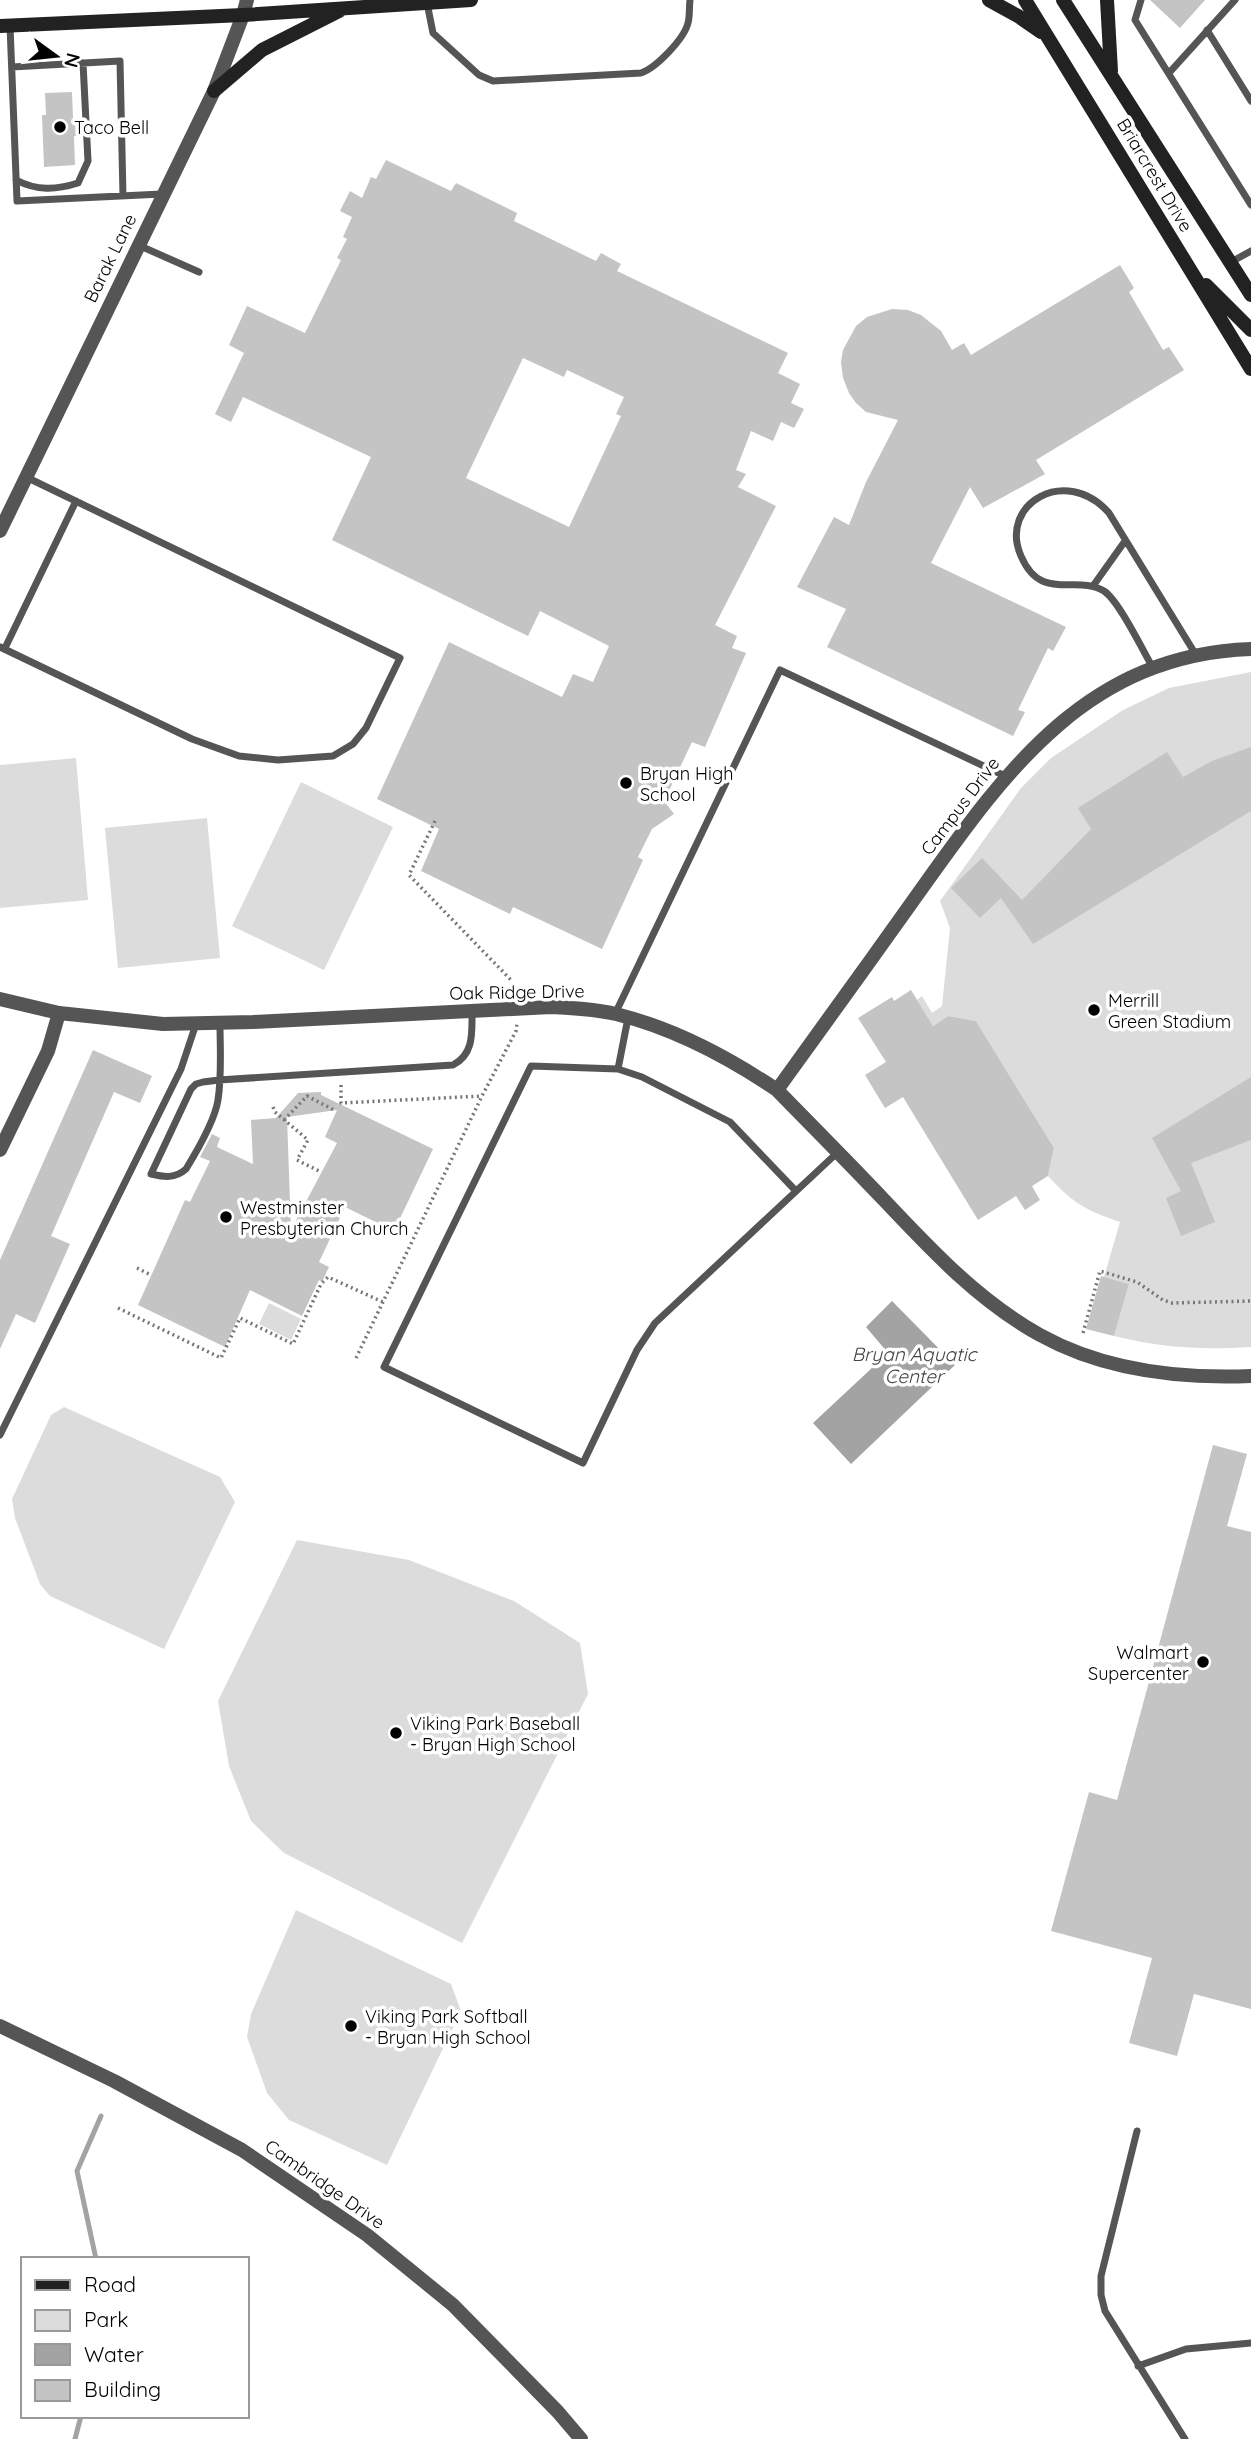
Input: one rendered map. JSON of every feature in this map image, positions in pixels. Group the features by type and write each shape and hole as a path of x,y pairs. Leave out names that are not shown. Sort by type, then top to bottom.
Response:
{"main road":[{"path":"333,0 346,8"},
{"path":"5,25 243,15 471,0"},
{"path":"989,0 1048,38"},
{"name":"Briarcrest Drive","path":"1025,0 1251,369"},
{"name":"Briarcrest Drive","path":"1063,0 1251,295"},
{"path":"1107,0 1111,73"},
{"path":"215,91 262,50 346,8"},
{"path":"1190,269 1251,330"}],"street":[{"name":"Barak Lane","path":"0,531 162,194 215,91 247,0"},
{"name":"Campus Drive","path":"777,1090 971,820 1030,749 1079,708 1104,692 1153,668 1196,655 1251,649"},
{"name":"Oak Ridge Drive","path":"0,999 59,1013 134,1023 220,1023 551,1007 622,1016 705,1048 777,1090 943,1262 971,1288 1041,1336 1097,1359 1147,1371 1196,1377 1251,1376"},
{"path":"0,1150 48,1051 59,1013"},
{"name":"Cambridge Drive","path":"0,2025 114,2081 242,2150 367,2235 453,2305 581,2439"}],"lane":[{"path":"427,2 433,33 479,75 493,81 649,71 664,58 684,31 688,24 690,0"},
{"path":"1141,0 1135,20 1251,205"},
{"path":"1170,73 1235,0"},
{"path":"5,25 12,67 17,201 162,194"},
{"path":"1207,30 1251,101"},
{"path":"12,67 120,61 123,196"},
{"path":"16,180 27,186 47,189 78,183 83,175 88,161 83,63"},
{"path":"138,245 199,272"},
{"path":"1231,262 1251,251"},
{"path":"26,477 76,501 400,658 366,728 353,744 333,756 278,760 239,755 192,739 2,648 76,501"},
{"path":"1153,668 1111,597 1093,586 1061,586 1048,583 1026,567 1019,553 1017,538 1025,510 1036,498 1067,489 1081,492 1101,504 1196,655"},
{"path":"1093,586 1125,541"},
{"path":"618,1069 622,1016 780,670 1005,776"},
{"path":"220,1023 219,1080 216,1107 186,1169 170,1177 150,1174 191,1089 196,1084 219,1080 453,1065 461,1061 471,1045 472,1010"},
{"path":"0,1435 181,1069 196,1023"},
{"path":"795,1190 730,1122 642,1077 618,1069 531,1066 384,1367 583,1463 647,1334 667,1311 838,1152"},
{"path":"1138,2131 1100,2287 1105,2311 1185,2439"},
{"path":"1138,2365 1186,2349 1251,2343"}],"path":[{"path":"435,821 409,875 510,980 514,993"},
{"path":"356,1358 516,1031 517,1024"},
{"path":"340,1073 341,1103 482,1096"},
{"path":"284,1120 307,1096 337,1111"},
{"path":"274,1107 275,1112 308,1140 297,1160 321,1172"},
{"path":"137,1268 151,1275"},
{"path":"1083,1333 1100,1271 1137,1282 1172,1303 1251,1301"},
{"path":"118,1308 221,1358 240,1318 293,1344 321,1284 328,1277 383,1302"}],"green space":[{"name":"Merrill Green Stadium","path":"1251,672 1251,1347 1166,1346 1114,1336 1129,1284 1104,1277 1120,1222 1081,1205 1048,1176 1054,1148 976,1021 948,1016 933,1026 917,1000 922,996 932,1013 942,1006 950,928 940,901 1021,788 1051,758 1123,710 1169,688"},
{"path":"76,758 88,900 0,908 0,765"},
{"path":"301,782 393,827 324,970 232,926"},
{"path":"207,818 220,958 118,968 105,828"},
{"path":"269,1303 301,1319 291,1340 259,1324"},
{"path":"64,1407 220,1477 235,1502 164,1649 50,1596 40,1584 15,1518 12,1499 51,1415"},
{"name":"Viking Park Baseball - Bryan High School","path":"297,1540 409,1560 514,1601 580,1643 588,1694 462,1943 284,1853 251,1821 229,1766 218,1701"},
{"name":"Viking Park Softball - Bryan High School","path":"296,1910 451,1984 461,2011 387,2165 289,2120 267,2093 247,2037 251,2014"}],"water":[{"name":"Bryan Aquatic Center","path":"892,1301 955,1365 851,1464 813,1423 888,1353 866,1327"}],"building":[{"path":"1150,0 1205,0 1180,28"},
{"name":"Taco Bell","path":"72,92 73,118 78,118 78,136 74,136 75,165 44,167 42,115 46,115 45,93"},
{"path":"386,160 451,191 456,183 517,213 514,221 596,261 601,253 621,264 617,271 788,353 778,373 800,384 791,403 804,409 794,428 781,422 773,441 751,431 736,470 746,474 738,487 776,506 715,625 737,636 732,648 746,653 705,747 692,742 664,801 674,814 652,829 638,857 643,860 602,949 513,907 510,914 421,871 439,829 377,799 449,642 562,697 573,674 593,682 609,646 540,611 528,636 332,540 371,457 243,397 231,422 215,414 244,353 229,345 247,306 305,333 341,260 337,258 347,239 343,237 352,217 340,211 350,191 362,198 371,177 376,179","holes":["523,358 564,377 567,370 624,397 616,414 621,416 569,527 466,478"]},
{"path":"1120,265 1134,288 1129,292 1163,350 1169,347 1184,370 1036,460 1045,474 983,508 970,487 931,563 1066,627 1053,651 1048,648 1018,710 1025,712 1013,736 827,647 846,609 797,587 834,517 849,525 866,482 898,420 866,412 856,403 843,378 843,350 856,326 867,317 892,309 908,310 921,315 941,331 952,350 964,343 971,355"},
{"path":"1251,747 1251,811 1033,944 1001,898 980,918 951,888 982,858 1022,900 1091,829 1078,808 1167,752 1183,777 1212,761"},
{"path":"911,990 933,1026 948,1016 976,1021 1054,1148 1048,1176 1032,1186 1040,1200 1025,1210 1016,1196 978,1220 903,1097 885,1108 865,1075 886,1062 858,1018 892,997 894,1001"},
{"path":"93,1050 152,1076 140,1103 114,1092 51,1236 70,1244 35,1323 16,1314 0,1349 0,1260"},
{"path":"1251,1077 1251,1140 1191,1163 1215,1222 1181,1236 1166,1198 1181,1191 1152,1138"},
{"name":"Westminster Presbyterian Church","path":"321,1092 321,1095 433,1149 394,1231 345,1207 319,1262 329,1267 322,1282 319,1280 302,1316 250,1290 225,1347 138,1305 185,1200 190,1202 210,1161 200,1157 212,1134 220,1138 217,1147 253,1164 251,1120 276,1118 298,1093","holes":["337,1110 325,1137 337,1143 291,1230 287,1117"]},
{"path":"1101,1276 1129,1284 1114,1336 1086,1329"},
{"name":"Walmart Supercenter","path":"1213,1445 1247,1454 1227,1526 1251,1532 1251,2009 1194,1994 1177,2056 1129,2043 1152,1958 1051,1931 1089,1792 1117,1800"}],"waterway":[{"path":"96,2257 77,2171 101,2116"},
{"path":"75,2439 80,2418"}],"place":[{"name":"Taco Bell","path":"60,127"},
{"name":"Bryan High School","path":"626,783"},
{"name":"Merrill Green Stadium","path":"1094,1010"},
{"name":"Westminster Presbyterian Church","path":"226,1217"},
{"name":"Walmart Supercenter","path":"1203,1662"},
{"name":"Viking Park Baseball - Bryan High School","path":"396,1733"},
{"name":"Viking Park Softball - Bryan High School","path":"351,2026"}]}
